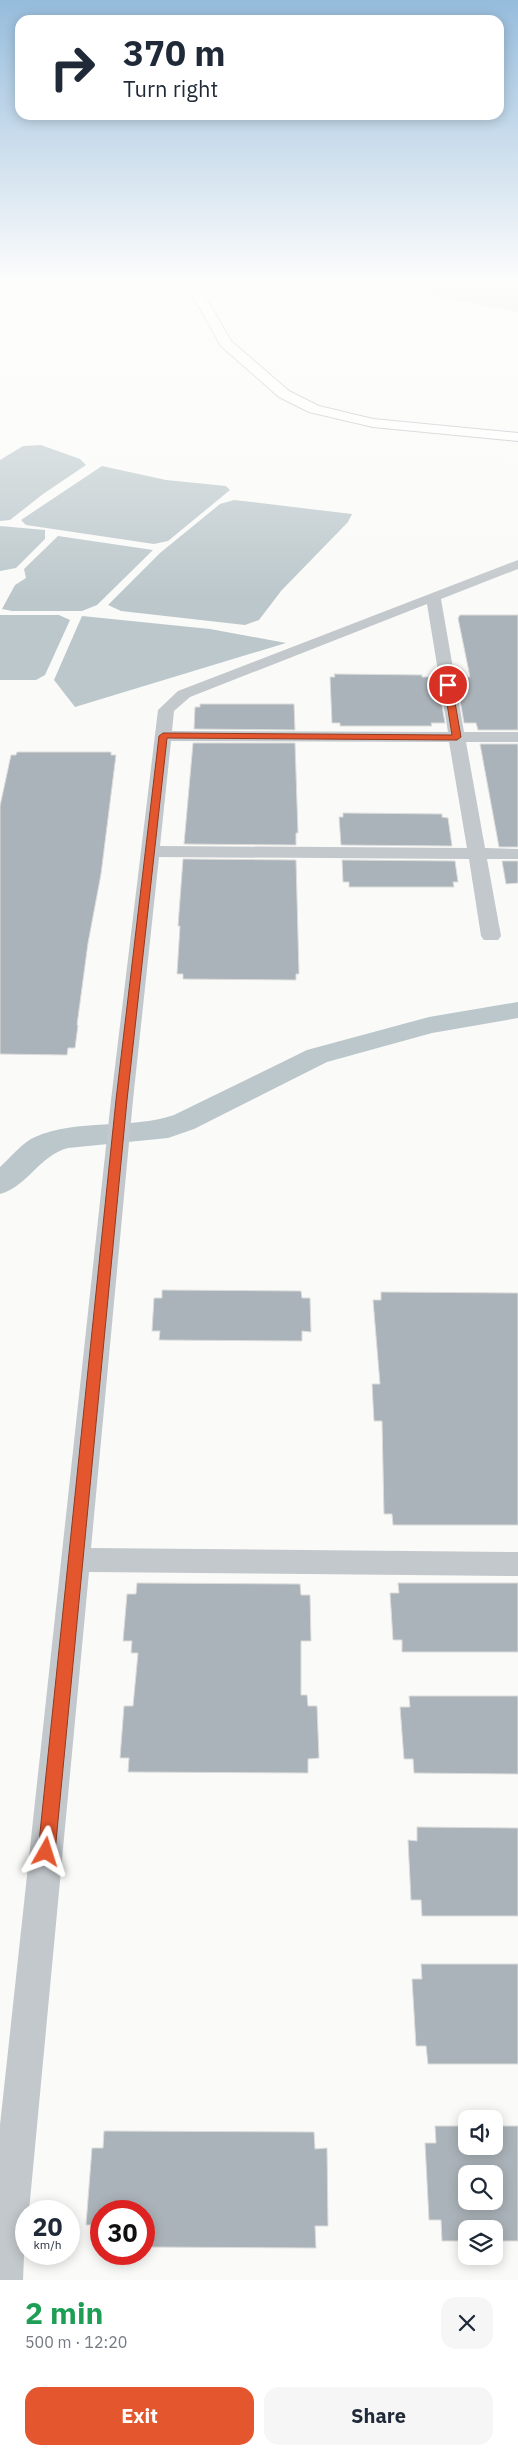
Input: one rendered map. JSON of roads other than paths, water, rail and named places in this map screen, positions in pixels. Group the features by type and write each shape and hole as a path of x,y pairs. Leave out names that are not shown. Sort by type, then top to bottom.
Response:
{"main road":[{"path":"276,386 284,394 314,409 373,423 518,437"}],"street":[{"path":"3,2280 112,1193 166,710 184,694 518,564"},
{"path":"432,597 491,936"},
{"path":"163,736 518,737"},
{"path":"150,851 518,854"},
{"path":"76,1560 518,1564"}],"waterway":[{"path":"0,1184 45,1144 68,1138 157,1131 184,1122 317,1056 429,1025 518,1010"}]}
